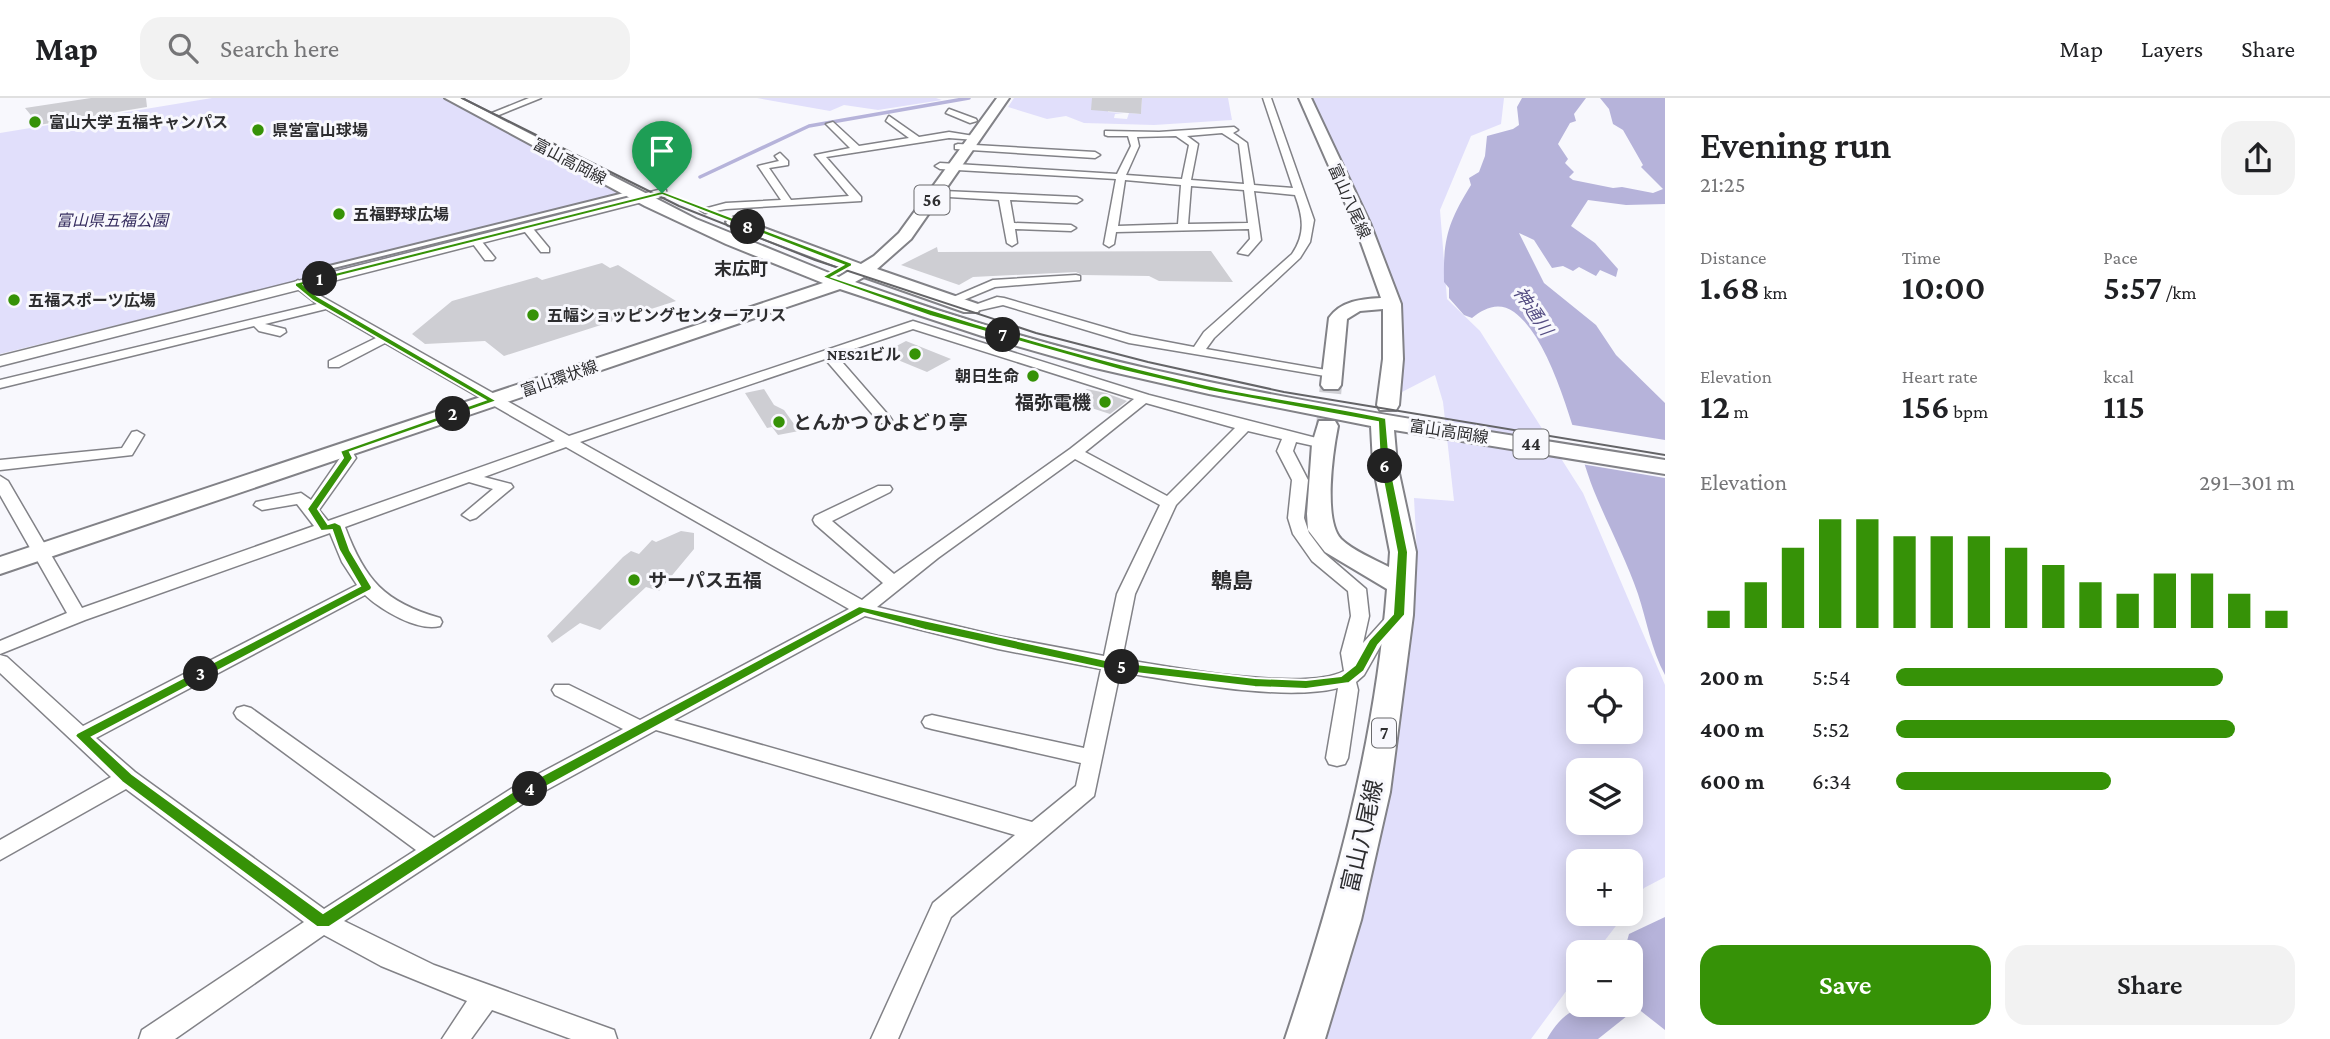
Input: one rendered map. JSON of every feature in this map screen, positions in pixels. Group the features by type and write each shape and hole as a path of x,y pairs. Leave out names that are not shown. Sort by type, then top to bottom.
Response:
{"main road":[{"name":"富山高岡線","path":"451,98 632,197 769,256 950,301 1113,350 1392,413 1665,467"},
{"name":"富山高岡線","path":"466,98 581,157 845,274 1039,346 1209,388 1665,450"},
{"name":"富山環状線","path":"0,566 38,546 485,397 880,260 905,236 928,194 991,98"},
{"name":"富山環状線","path":"967,138 1003,98"},
{"name":"富山八尾線","path":"1305,1039 1343,920 1374,792 1400,600 1402,552 1385,464 1392,413 1392,304 1362,223 1306,98"},
{"path":"1331,380 1338,318 1342,313 1358,306 1392,304"},
{"name":"富山環状線","path":"0,551 38,546 345,451 485,397"},
{"path":"1325,435 1319,513 1321,530 1334,547 1400,600"}],"street":[{"path":"496,113 537,98"},
{"path":"1198,351 1209,335 1296,256 1305,242 1309,220 1267,98"},
{"path":"949,111 967,138"},
{"path":"889,119 917,140"},
{"path":"830,124 857,149"},
{"path":"1108,133 1178,134 1243,129"},
{"path":"1224,131 1243,143 1256,240 1244,253"},
{"path":"1109,244 1121,176 1135,146 1132,134"},
{"path":"1178,134 1194,144 1186,182 1183,227"},
{"path":"705,211 726,206 858,199 820,155 917,140 967,138 1096,155"},
{"path":"780,156 785,163 763,166 788,202"},
{"path":"947,167 1121,176 1300,192"},
{"path":"309,272 632,197 662,193"},
{"path":"928,194 1077,200"},
{"path":"0,361 526,227 632,197"},
{"path":"1004,197 1012,243"},
{"path":"1009,226 1071,228"},
{"path":"1113,229 1255,226"},
{"path":"526,227 545,250"},
{"path":"475,240 489,257"},
{"path":"950,301 993,284 1076,278"},
{"path":"298,284 384,339 863,609 925,626 1110,666 1255,683 1306,685 1349,677 1360,668 1400,600"},
{"path":"975,309 997,301 1004,302 1110,335 1331,380"},
{"path":"0,384 327,305"},
{"path":"256,322 263,328 280,332"},
{"path":"0,648 78,616 566,442 913,325 1144,398 1245,426 1291,436 1325,435"},
{"path":"334,364 384,339"},
{"path":"1020,360 1039,346"},
{"path":"827,353 885,420"},
{"path":"152,1039 323,922 522,793 863,609 892,583 1076,453 1144,398"},
{"path":"884,1039 942,910 1086,790 1126,594 1169,503 1245,426"},
{"path":"0,465 127,452 137,435"},
{"path":"1291,436 1285,451 1300,480 1296,518 1301,534 1318,557 1357,589 1360,616 1351,653 1348,690 1336,758"},
{"path":"312,509 348,458 345,451"},
{"path":"1076,453 1169,503"},
{"path":"468,477 505,487 470,515"},
{"path":"0,481 78,616"},
{"path":"884,489 821,520 892,583"},
{"path":"262,505 301,498 330,527 366,587 384,604 404,616 433,622"},
{"path":"82,736 366,587"},
{"path":"0,662 127,778 323,922 355,942 486,997 604,1039"},
{"path":"562,690 648,726 1035,832"},
{"path":"244,713 434,850"},
{"path":"932,722 1093,758"},
{"path":"0,851 127,778"},
{"path":"456,1039 486,997"}],"green space":[{"name":"富山県五福公園","path":"212,98 452,98 628,199 0,354 0,133"},
{"path":"757,98 942,100 878,110 844,105 830,111"},
{"path":"1014,98 1103,98 1108,112 1124,113 1115,114 1114,118 1127,119 1129,113 1141,114 1142,98 1228,98 1232,120 1154,125 1084,123 1066,116 1047,119 1008,107"},
{"path":"1310,98 1504,98 1501,124 1471,136 1440,210 1447,299 1480,331 1583,493 1665,685 1665,877 1643,889 1643,849 1566,849 1566,926 1616,926 1605,940 1566,940 1566,991 1531,1039 1322,1039 1393,770 1417,555 1414,498 1454,501 1443,402 1435,375 1402,392 1387,276"}],"water":[{"name":"神通川","path":"1522,98 1586,98 1574,114 1576,121 1570,123 1558,144 1568,159 1565,163 1574,172 1569,177 1613,188 1622,187 1653,193 1663,189 1641,167 1643,165 1623,130 1613,124 1609,109 1600,98 1665,98 1665,204 1626,205 1588,200 1571,226 1595,243 1618,269 1616,277 1600,270 1596,276 1579,267 1573,271 1563,266 1552,268 1534,240 1519,233 1544,283 1596,325 1616,355 1665,403 1665,675 1633,581 1594,491 1562,395 1541,346 1528,326 1508,309 1497,306 1472,318 1464,315 1449,298 1449,288 1444,282 1448,231 1471,185 1469,178 1479,172 1485,156 1487,136 1519,125 1517,107"},
{"path":"1665,917 1665,1030 1643,1013 1643,940 1627,940 1629,934"},
{"path":"1564,1017 1626,1017 1598,1039 1547,1039"}],"pier":[{"path":"1567,424 1665,440 1665,478 1581,464"}],"building":[{"path":"91,98 146,98 147,107 39,125 25,108"},
{"path":"1092,98 1142,98 1141,114 1091,110"},
{"path":"937,247 938,252 1211,251 1233,282 1159,281 1149,276 1082,275 1076,272 973,277 959,285 901,265"},
{"name":"五幅ショッピングセンターアリス","path":"602,263 610,268 618,265 676,301 504,356 485,341 425,344 412,334 452,301 537,277 542,280"},
{"name":"NES21ビル","path":"906,341 951,359 927,372 885,352"},
{"name":"とんかつ ひよどり亭","path":"764,389 774,405 784,410 799,431 778,435 772,427 767,428 745,393"},
{"name":"福弥電機","path":"1087,389 1127,401 1110,414 1070,401"},
{"name":"サーパス五福","path":"681,531 694,533 694,549 659,591 646,587 600,630 580,623 552,643 547,636 623,557 631,551 639,554 652,540 656,542"}],"waterway":[{"path":"700,177 809,126 969,98"},
{"path":"585,208 622,199"},
{"path":"470,237 592,207"}],"tunnel":[{"path":"1327,426 1331,385"}],"tram line":[{"path":"462,98 679,206 815,260 1036,333 1148,362 1284,392 1665,455"}],"place":[{"name":"富山大学 五福キャンパス","path":"35,122"},
{"name":"県営富山球場","path":"258,130"},
{"name":"五福野球広場","path":"339,214"},
{"name":"五福スポーツ広場","path":"14,300"},
{"name":"五幅ショッピングセンターアリス","path":"533,315"},
{"name":"NES21ビル","path":"915,354"},
{"name":"朝日生命","path":"1033,376"},
{"name":"福弥電機","path":"1105,402"},
{"name":"とんかつ ひよどり亭","path":"779,422"},
{"name":"サーパス五福","path":"634,580"}],"district":[{"name":"末広町","path":"741,269"},
{"name":"鵯島","path":"1232,581"}],"route":[{"path":"662,193 849,265 826,277 879,297 1039,346 1123,368 1209,388 1382,420 1385,464 1402,552 1399,615 1373,643 1360,668 1345,680 1306,685 1255,683 1110,666 925,626 863,609 522,793 323,922 127,778 82,736 366,587 344,550 335,525 325,529 312,509 348,458 345,451 493,401 315,298 298,284 662,193"}]}
